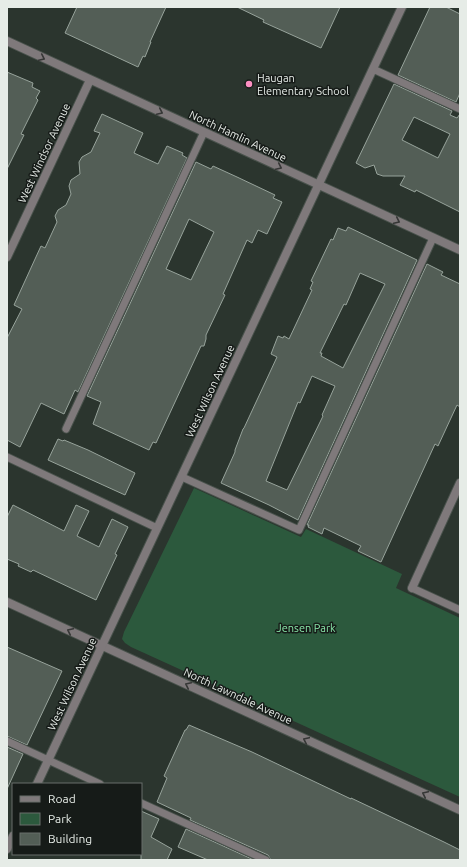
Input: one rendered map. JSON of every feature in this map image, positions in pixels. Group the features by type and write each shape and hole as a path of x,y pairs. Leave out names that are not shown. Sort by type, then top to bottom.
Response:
{"street":[{"name":"West Wilson Avenue","path":"38,783 402,7"},
{"name":"North Hamlin Avenue","path":"7,41 460,250"},
{"name":"West Windsor Avenue","path":"7,257 90,80"},
{"path":"412,588 460,483"},
{"name":"North Lawndale Avenue","path":"7,602 460,810"},
{"path":"7,849 12,838"}],"lane":[{"path":"373,69 460,109"},
{"path":"66,429 204,132"},
{"path":"182,477 299,530 433,238"},
{"path":"7,457 157,528"},
{"path":"412,588 460,610"},
{"path":"7,741 98,783"},
{"path":"142,803 266,860"}],"green space":[{"name":"Jensen Park","path":"194,488 301,537 306,529 402,574 396,588 460,618 460,797 125,643 122,639 124,632"}],"building":[{"path":"77,7 166,7 145,57 143,56 138,67 65,33"},
{"path":"237,7 340,7 321,48 263,22 264,20"},
{"path":"430,7 446,7 460,14 460,93 456,102 398,75"},
{"path":"7,72 33,83 32,87 40,91 36,98 38,100 21,134 24,135 7,169"},
{"path":"394,84 452,111 450,115 457,118 460,114 460,212 416,190 415,192 400,185 405,176 383,176 377,174 374,165 365,168 356,163","holes":["414,117 450,134 438,158 402,140"]},
{"path":"102,114 143,133 134,153 158,164 167,146 183,153 182,155 187,158 78,392 75,390 64,414 41,403 20,447 7,440 7,338 22,309 14,305 41,246 45,248 57,222 55,216 58,210 66,205 71,194 69,186 71,180 80,174 79,162 82,157 91,152 100,133 94,131"},
{"path":"196,162 211,169 213,166 275,195 273,198 282,202 267,234 258,230 252,243 247,240 223,294 225,295 206,335 204,346 201,346 156,443 153,442 149,450 93,424 101,402 87,396","holes":["189,219 214,232 191,280 166,269"]},
{"path":"348,227 417,260 298,520 221,483 235,452 243,429 277,357 271,354 278,336 283,338 284,336 289,339 312,290 310,289 313,282 311,281 331,239 333,240 338,228 346,231","holes":["360,273 385,284 343,368 321,356 322,353 320,353 344,304 346,305","312,376 335,386 322,415 323,416 287,490 266,481 298,402 300,403"]},
{"path":"427,264 443,272 441,275 460,284 460,407 457,405 438,446 435,444 381,562 358,551 361,546 324,528 322,534 308,527 309,525 307,525"},
{"path":"58,439 88,450 135,473 125,495 48,460"},
{"path":"13,505 64,531 76,505 89,511 77,536 99,547 112,519 128,527 96,600 33,570 31,572 18,566 19,564 7,559 7,517"},
{"path":"7,647 62,671 27,745 7,736"},
{"path":"189,725 252,752 444,842 460,850 460,860 271,860 268,855 190,820 191,818 157,802 167,778 164,776 185,730"},
{"path":"7,747 23,754 7,789"},
{"path":"142,811 159,819 151,837 172,849 167,860 141,860"},
{"path":"186,829 254,860 208,860 178,847"}],"place":[{"name":"Haugan Elementary School","path":"249,84"}]}
